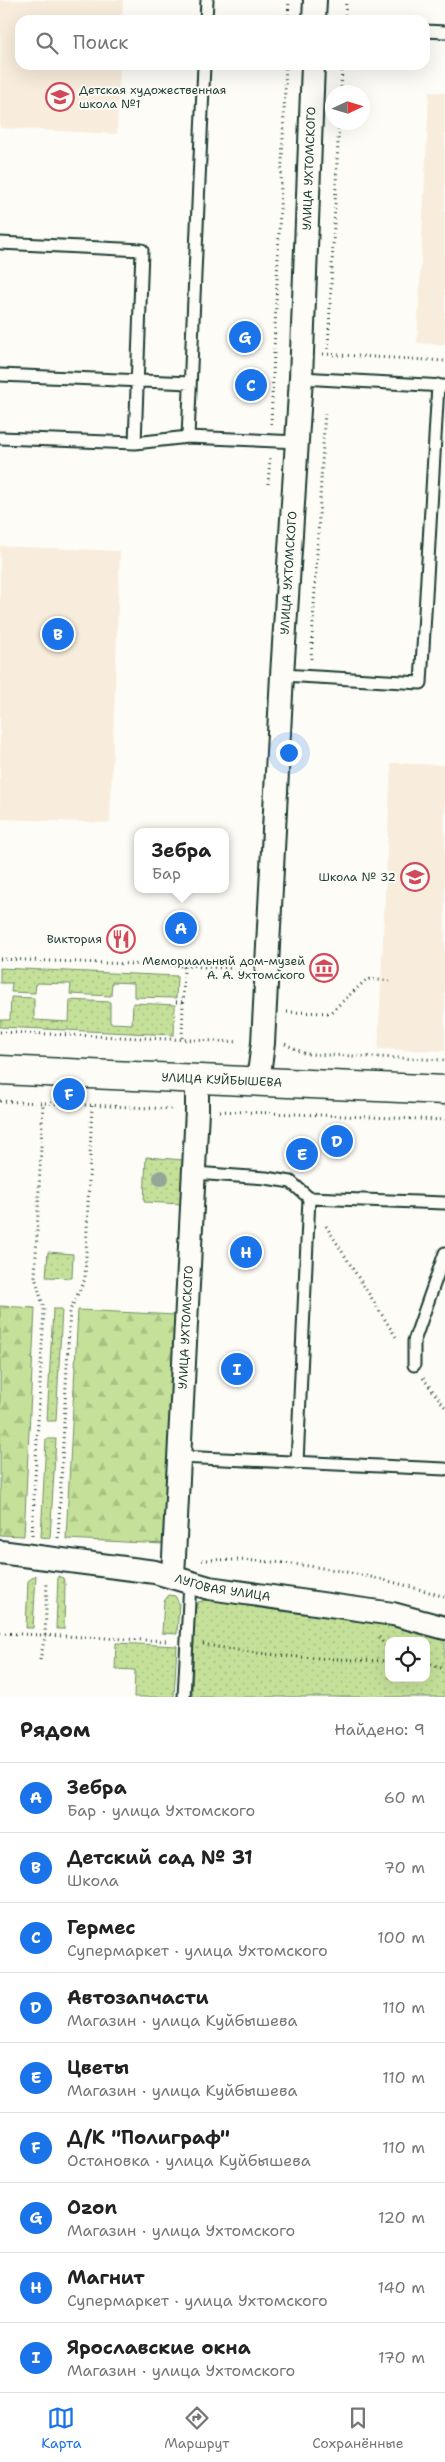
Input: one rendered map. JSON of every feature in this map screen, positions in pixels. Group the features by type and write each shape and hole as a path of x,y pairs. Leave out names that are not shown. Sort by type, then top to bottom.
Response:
{"street":[{"path":"314,15 315,0"},
{"name":"УЛИЦА УХТОМСКОГО","path":"258,1082 263,1043 282,675 298,442 313,70"},
{"name":"УЛИЦА КУЙБЫШЕВА","path":"0,1070 445,1090"},
{"name":"УЛИЦА УХТОМСКОГО","path":"179,1573 179,1457 197,1079"},
{"name":"ЛУГОВАЯ УЛИЦА","path":"0,1552 179,1573 227,1591 393,1614 445,1628"}],"lane":[{"path":"206,15 207,0"},
{"path":"430,31 445,32"},
{"path":"188,437 204,70"},
{"path":"0,243 142,250 135,443"},
{"path":"0,375 190,383"},
{"path":"282,675 421,683 441,385 301,378"},
{"path":"0,438 135,443 188,437 298,442"},
{"path":"194,1173 266,1178 291,1182 309,1198 445,1203"},
{"path":"297,1463 309,1198"},
{"path":"414,1365 414,1341 445,1253"},
{"path":"179,1457 445,1469"},
{"path":"179,1573 188,1640 184,1697"}],"path":[{"path":"288,15 289,0"},
{"path":"345,15 346,0"},
{"path":"341,85 342,70"},
{"path":"274,352 445,361"},
{"path":"0,959 244,969"},
{"path":"182,1039 184,966"},
{"path":"287,1012 330,1014 367,979 393,981"},
{"path":"176,1002 183,1002"},
{"path":"0,1032 285,1044 306,1054 445,1060"},
{"path":"43,1103 34,1277 44,1309 32,1537 47,1558"},
{"path":"40,1660 45,1636 47,1558 58,1538 70,1310 85,1279 92,1105"},
{"path":"309,1198 414,1365 445,1407"},
{"path":"179,1573 218,1560 326,1567 396,1581 445,1597"},
{"path":"0,1634 168,1640 168,1646"},
{"path":"188,1640 236,1650 324,1659 385,1661"},
{"path":"430,1664 445,1668"}],"shaded area":[{"name":"Детская художественная школа №1","path":"0,0 123,0 122,15 15,15 15,70 120,70 117,134 0,128"},
{"path":"429,92 445,93 445,345 417,343"},
{"path":"0,546 120,551 110,823 0,819"},
{"name":"Школа № 32","path":"391,763 445,765 445,1051 378,1049"}],"green space":[{"path":"0,968 177,976 176,998 134,997 134,983 112,982 111,996 70,994 71,984 36,983 35,993 11,992 12,983 0,983"},
{"path":"11,997 34,998 34,1020 69,1022 70,1000 110,1002 110,1023 132,1024 133,1003 175,1005 174,1035 0,1027 0,1020 10,1020"},
{"path":"146,1157 184,1160 182,1204 144,1202"},
{"path":"48,1252 73,1254 72,1278 46,1277"},
{"path":"0,1306 35,1308 24,1536 0,1535"},
{"path":"53,1309 62,1309 56,1421 47,1421"},
{"path":"78,1310 176,1315 164,1544 66,1539"},
{"path":"46,1439 56,1439 50,1538 41,1537"},
{"path":"36,1575 33,1628 26,1628 28,1581"},
{"path":"58,1576 63,1578 65,1584 64,1629 56,1629"},
{"path":"169,1595 175,1596 179,1603 177,1634 162,1633 164,1601"},
{"path":"206,1600 296,1610 386,1625 445,1641 445,1697 192,1697 195,1609 198,1602"},
{"path":"116,1643 177,1646 174,1697 134,1697 135,1670 115,1669"}],"place":[{"name":"Детская художественная школа №1","path":"60,97"},
{"name":"Ozon","path":"245,337"},
{"name":"Гермес","path":"251,385"},
{"name":"Детский сад № 31","path":"58,634"},
{"name":"Школа № 32","path":"415,877"},
{"name":"Зебра","path":"181,928"},
{"name":"Виктория","path":"121,939"},
{"name":"Мемориальный дом-музей А. А. Ухтомского","path":"324,968"},
{"name":"Д/К \"Полиграф\"","path":"69,1094"},
{"name":"Автозапчасти","path":"337,1141"},
{"name":"Цветы","path":"302,1154"},
{"name":"Магнит","path":"246,1252"},
{"name":"Ярославские окна","path":"237,1369"}]}
